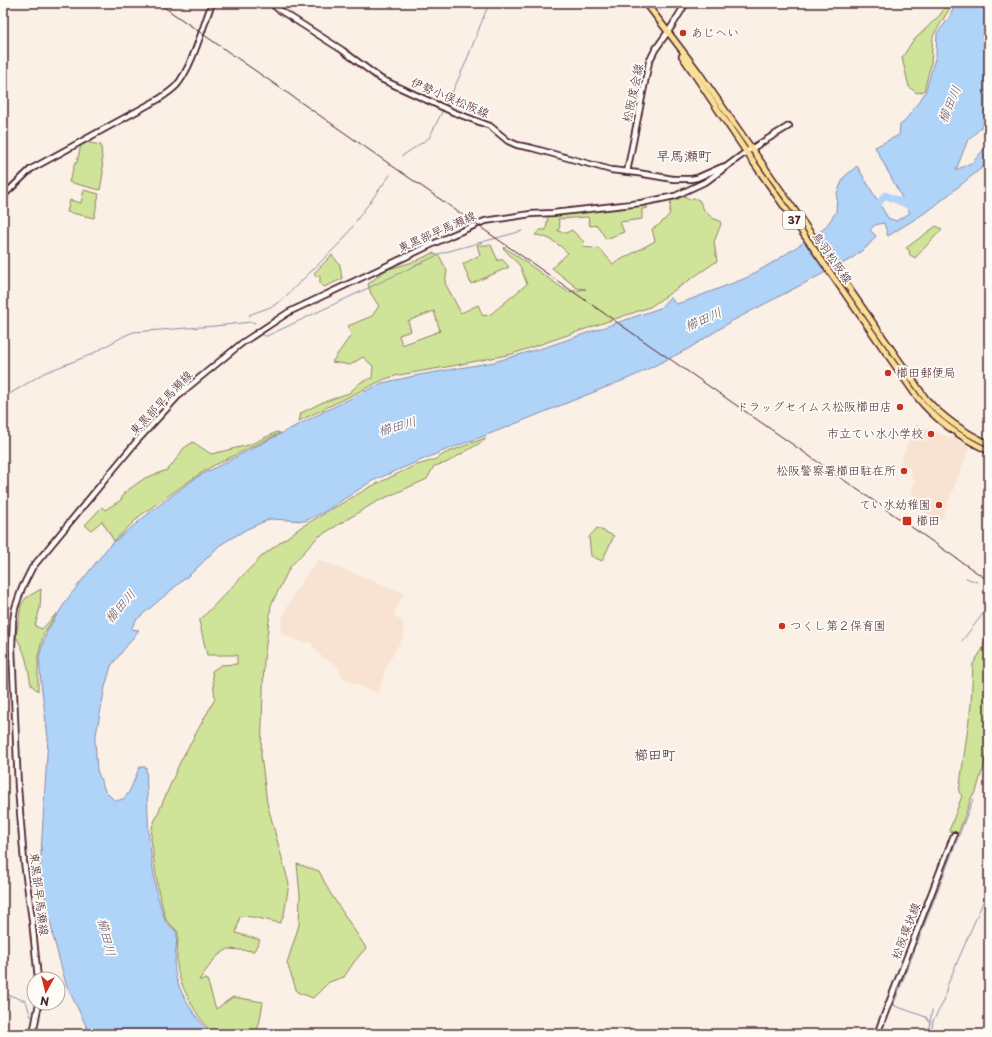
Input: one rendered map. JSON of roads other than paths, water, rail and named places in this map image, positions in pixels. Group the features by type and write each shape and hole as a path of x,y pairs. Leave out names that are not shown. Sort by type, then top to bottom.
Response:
{"main road":[{"path":"3,196 31,169 159,99 175,87 188,67 212,3"},
{"name":"伊勢小俣松阪線","path":"271,3 353,58 381,79 453,112 490,126 512,143 520,146 537,149 604,169 691,180 728,164"},
{"name":"鳥羽松阪線","path":"646,3 753,150 917,398 950,430 989,452"},
{"name":"松阪度会線","path":"627,172 649,62 655,50 686,3"},
{"name":"鳥羽松阪線","path":"668,32 747,154 926,400 956,426 989,444"},
{"name":"東黒部早馬瀬線","path":"37,971 20,816 12,647 14,615 22,588 32,568 136,442 181,393 223,357 289,312 452,235 486,221 531,214 641,203 675,196 707,181 728,164 747,154 789,126"},
{"name":"松阪環状線","path":"877,1034 954,835"},
{"path":"33,1034 37,1011"}],"water":[{"path":"956,3 989,3 989,119 967,142 956,170 973,162 989,143 989,162 931,209 888,236 884,223 875,225 870,230 876,236 868,246 851,259 732,321 688,349 634,376 438,453 372,481 324,512 305,521 270,519 247,529 220,545 195,570 136,620 131,629 139,630 111,666 105,687 95,740 97,770 105,791 115,801 126,796 140,767 146,767 149,840 156,891 165,921 177,932 175,973 180,989 189,1006 200,1022 212,1034 90,1034 66,984 66,971 62,971 53,936 40,869 48,738 39,657 47,631 68,598 109,546 154,509 197,477 382,383 494,362 549,346 660,308 670,297 676,304 746,278 777,260 825,228 836,212 837,193 844,177 857,166 888,218 896,221 910,213 875,147 899,135 900,125 904,122 925,93 936,55 937,33 949,18"}],"waterway":[{"path":"446,106 466,62 489,3"},
{"path":"402,156 429,138 443,110"},
{"path":"356,221 390,175"},
{"name":"櫛田川","path":"874,210 885,195 915,208"},
{"path":"250,316 249,315 273,306 283,299 343,240 353,226"},
{"path":"262,333 267,336 442,253 522,231"},
{"path":"3,398 44,373 90,355 133,332 251,322 255,323"},
{"path":"966,578 977,582"},
{"path":"962,641 989,606"},
{"path":"917,944 973,799"},
{"path":"931,1034 933,1021 944,1001 947,986 989,888"},
{"path":"914,952 894,1003 895,1006 926,1017 930,1023"},
{"path":"3,993 26,1001 31,1017"},
{"path":"928,1034 932,1010"}],"railway":[{"path":"158,3 989,581"}],"place":[{"name":"あじへい","path":"683,33"},
{"name":"櫛田郵便局","path":"888,373"},
{"name":"ドラッグセイムス松阪櫛田店","path":"900,407"},
{"name":"市立てい水小学校","path":"931,434"},
{"name":"松阪警察署櫛田駐在所","path":"904,471"},
{"name":"てい水幼稚園","path":"939,505"},
{"name":"櫛田","path":"907,521"},
{"name":"つくし第２保育園","path":"782,626"}],"district":[{"name":"早馬瀬町","path":"684,156"},
{"name":"櫛田町","path":"655,755"}]}
